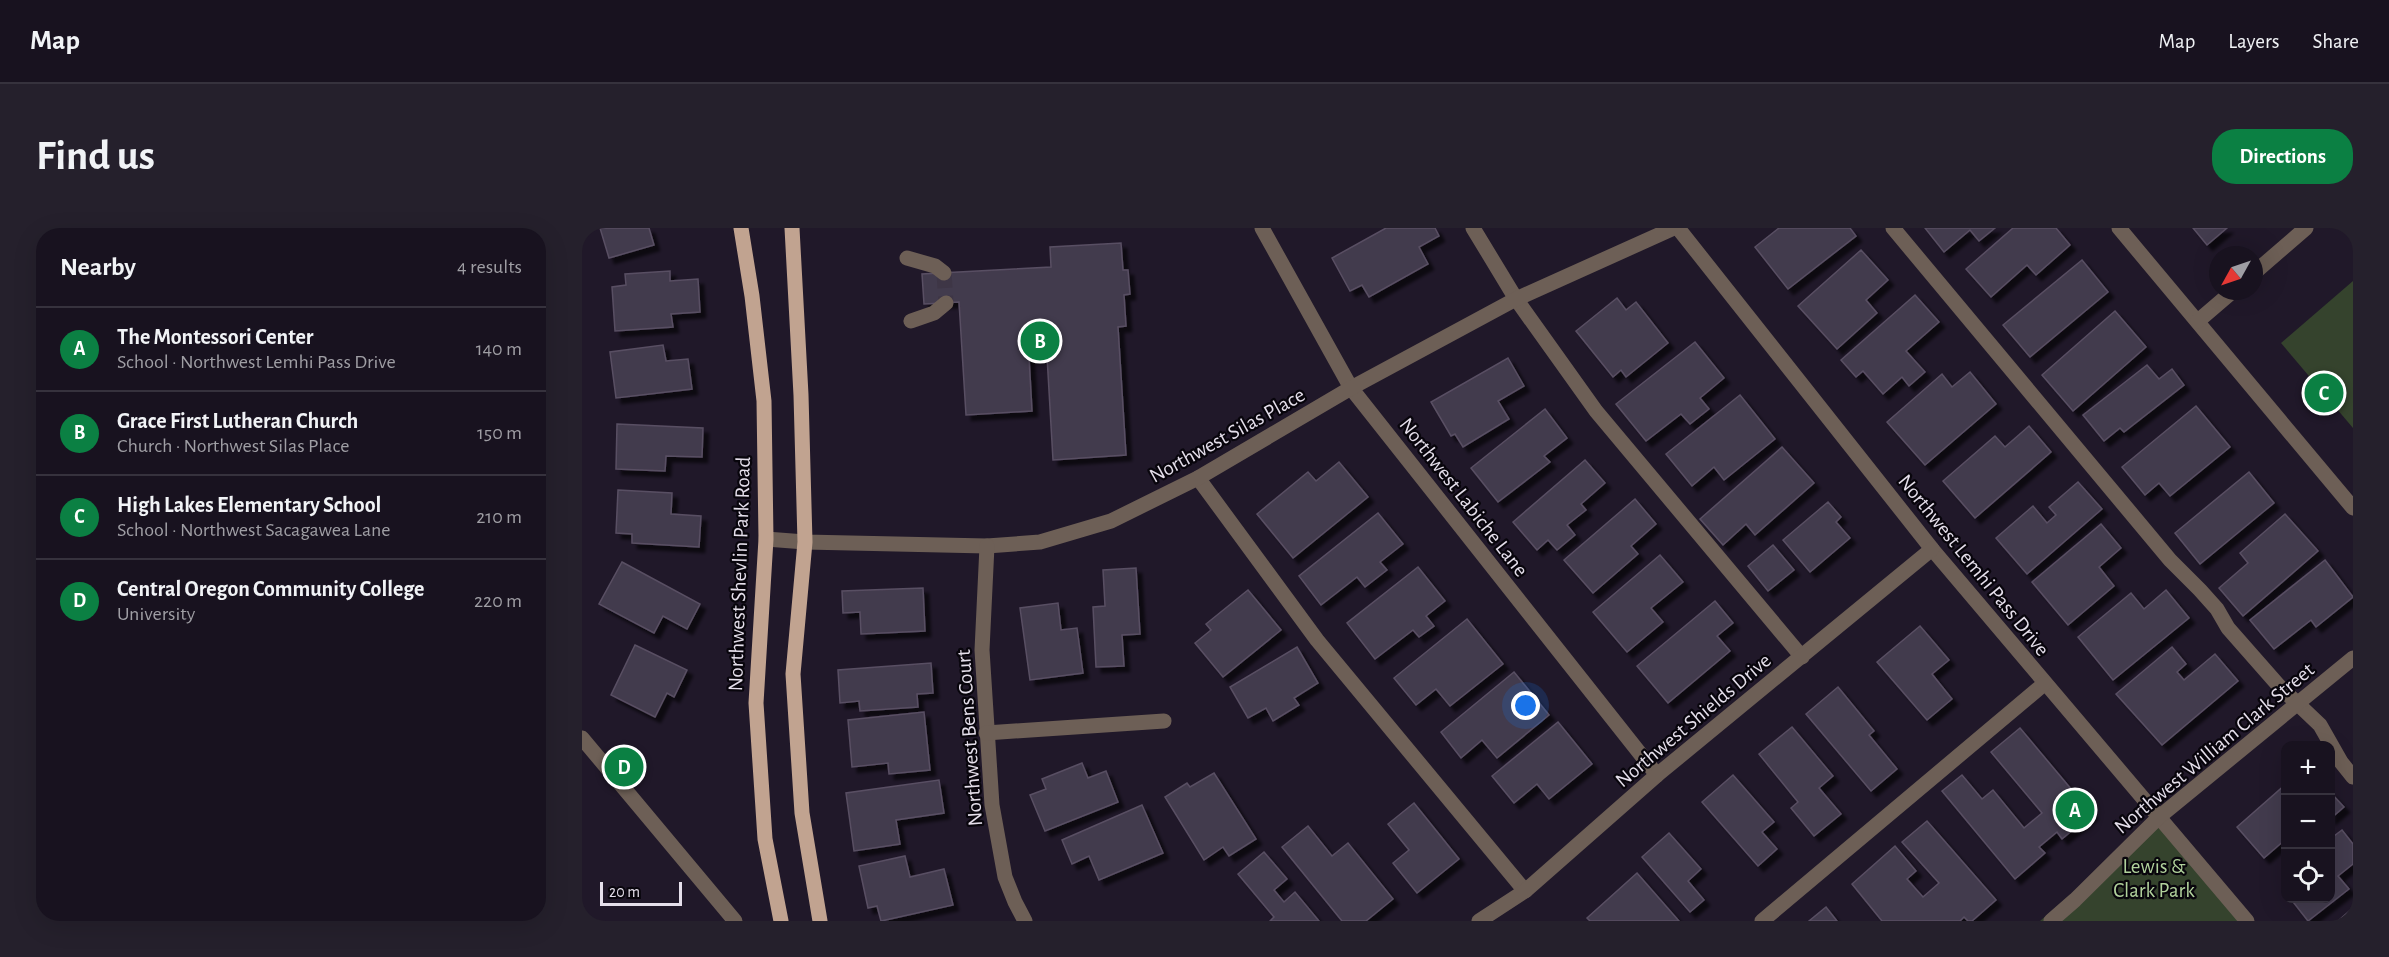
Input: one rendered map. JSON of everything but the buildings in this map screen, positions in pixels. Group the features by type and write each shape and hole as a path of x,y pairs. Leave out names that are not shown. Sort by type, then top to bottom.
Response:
{"main road":[{"name":"Northwest Shevlin Park Road","path":"741,228 752,296 764,401 766,539 756,703 765,839 781,921"},
{"path":"792,228 801,395 805,542 793,674 802,813 820,921"}],"street":[{"name":"Northwest Labiche Lane","path":"1262,228 1351,388 1657,775"},
{"path":"1473,228 1516,299 1596,411 1803,657"},
{"name":"Northwest Silas Place","path":"766,539 987,546 1040,542 1111,521 1198,478 1351,388 1516,299 1676,228"},
{"name":"Northwest Lemhi Pass Drive","path":"1676,228 1932,549 2247,921"},
{"path":"1893,228 2170,560 2217,609 2228,628 2279,686 2320,726 2353,777"},
{"path":"2119,228 2353,508"},
{"path":"2263,265 2306,228"},
{"path":"907,258 928,263 944,273"},
{"path":"2198,321 2222,300"},
{"path":"911,321 934,313 946,303"},
{"path":"1198,478 1317,640 1526,891"},
{"name":"Northwest Bens Court","path":"987,546 982,650 992,805 1005,877 1025,921"},
{"name":"Northwest Shields Drive","path":"1479,921 1526,891 1657,775 1932,549"},
{"name":"Northwest William Clark Street","path":"2051,921 2159,817 2353,657"},
{"path":"1762,921 2044,684"},
{"path":"986,733 1164,721"},
{"path":"582,738 735,921"}],"green space":[{"path":"2353,281 2353,428 2281,343"},
{"name":"Lewis & Clark Park","path":"2159,817 2247,921 2040,921"}],"tunnel":[{"path":"944,273 946,303"}],"place":[{"name":"Grace First Lutheran Church","path":"1040,341"},
{"name":"High Lakes Elementary School","path":"2324,393"},
{"name":"Central Oregon Community College","path":"624,767"},
{"name":"The Montessori Center","path":"2075,810"}]}
